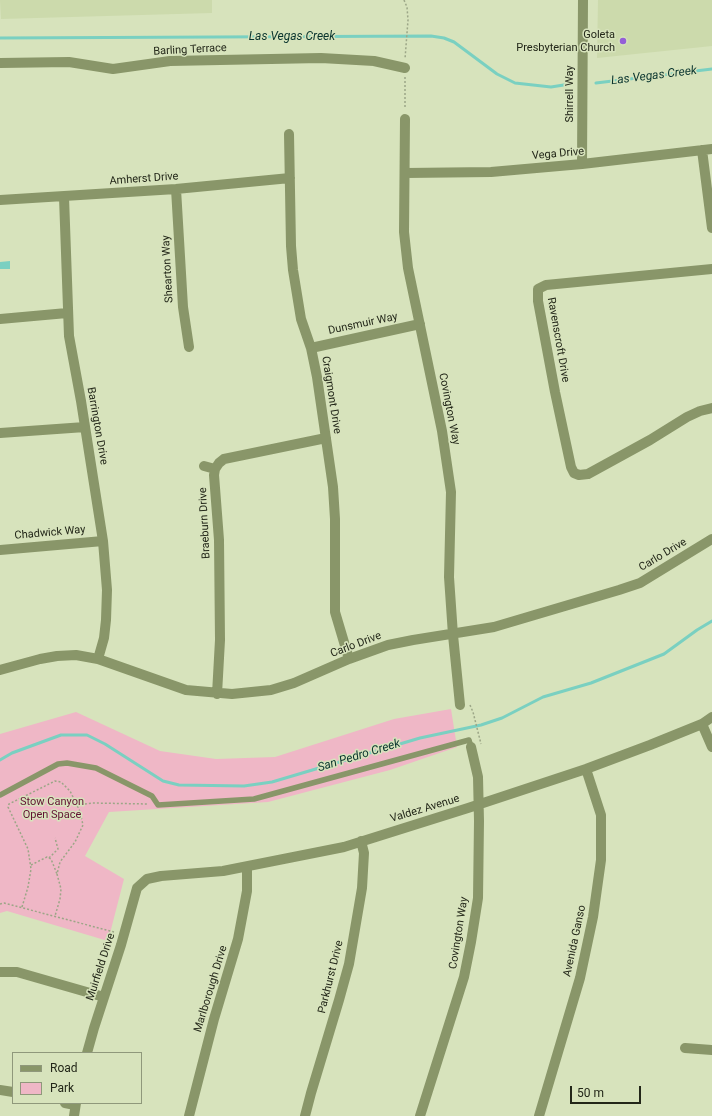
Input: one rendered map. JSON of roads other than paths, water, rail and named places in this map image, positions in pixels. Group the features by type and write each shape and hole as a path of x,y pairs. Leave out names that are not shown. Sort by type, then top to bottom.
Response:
{"street":[{"name":"Shirrell Way","path":"582,164 583,0"},
{"name":"Barling Terrace","path":"0,63 69,62 113,69 170,61 321,58 374,61 405,68"},
{"name":"Covington Way","path":"405,119 406,173 404,232 408,268 442,431 451,492 449,577 460,705"},
{"name":"Craigmont Drive","path":"289,134 291,246 293,270 302,319 311,348 317,377 326,438 333,487 335,519 335,612 349,659"},
{"name":"Vega Drive","path":"406,173 491,172 582,164 707,149"},
{"path":"707,149 712,228"},
{"name":"Amherst Drive","path":"0,200 176,189 290,178"},
{"name":"Shearton Way","path":"176,189 183,307 189,347"},
{"name":"Barrington Drive","path":"64,197 67,314 69,336 103,541 107,590 104,638 98,659"},
{"name":"Ravenscroft Drive","path":"712,268 570,282 546,285 538,289 538,301 554,392 571,467 571,477 588,474 650,440 687,417 700,411 712,408"},
{"path":"0,319 67,314"},
{"name":"Dunsmuir Way","path":"311,348 420,324"},
{"path":"0,433 85,427"},
{"path":"204,466 215,468 224,459 326,438"},
{"name":"Braeburn Drive","path":"215,468 214,475 219,540 220,640 217,694"},
{"name":"Carlo Drive","path":"0,670 40,659 76,655 98,659 186,690 217,694 250,693 271,690 294,683 349,659 388,645 515,622 640,583 712,539"},
{"name":"Chadwick Way","path":"0,550 103,541"},
{"name":"Valdez Avenue","path":"137,888 147,879 161,876 223,871 344,847 478,805 586,768 702,724 712,717"},
{"path":"702,724 712,747"},
{"name":"Covington Way","path":"420,1116 464,977 472,942 478,898 478,777 471,747"},
{"name":"Avenida Ganso","path":"539,1116 580,978 593,917 601,860 601,815 586,768"},
{"name":"Parkhurst Drive","path":"305,1116 310,1093 349,964 362,888 364,853 361,841"},
{"name":"Marlborough Drive","path":"189,1116 214,1019 238,939 247,891 247,867"},
{"name":"Muirfield Drive","path":"87,1052 137,888"},
{"path":"0,972 17,972 104,997"},
{"path":"685,1048 712,1050"},
{"path":"0,1090 12,1092"},
{"path":"74,1116 76,1104"}],"lane":[{"path":"0,795 58,764 67,763 96,768 152,796 158,805 254,799 469,740 471,747"}],"water":[{"path":"10,261 10,269 0,269 0,262"}],"waterway":[{"name":"Las Vegas Creek","path":"0,38 431,36 444,38 454,42 497,74 515,83 551,87 570,84"},
{"name":"Las Vegas Creek","path":"596,83 712,69"},
{"name":"San Pedro Creek","path":"0,760 12,753 61,735 87,735 105,744 163,781 179,785 244,786 272,782 420,738 481,725 502,718 543,697 591,683 664,654 712,621"}],"place":[{"name":"Goleta Presbyterian Church","path":"623,41"}],"park label":[{"name":"Stow Canyon Open Space","path":"52,808"}]}
